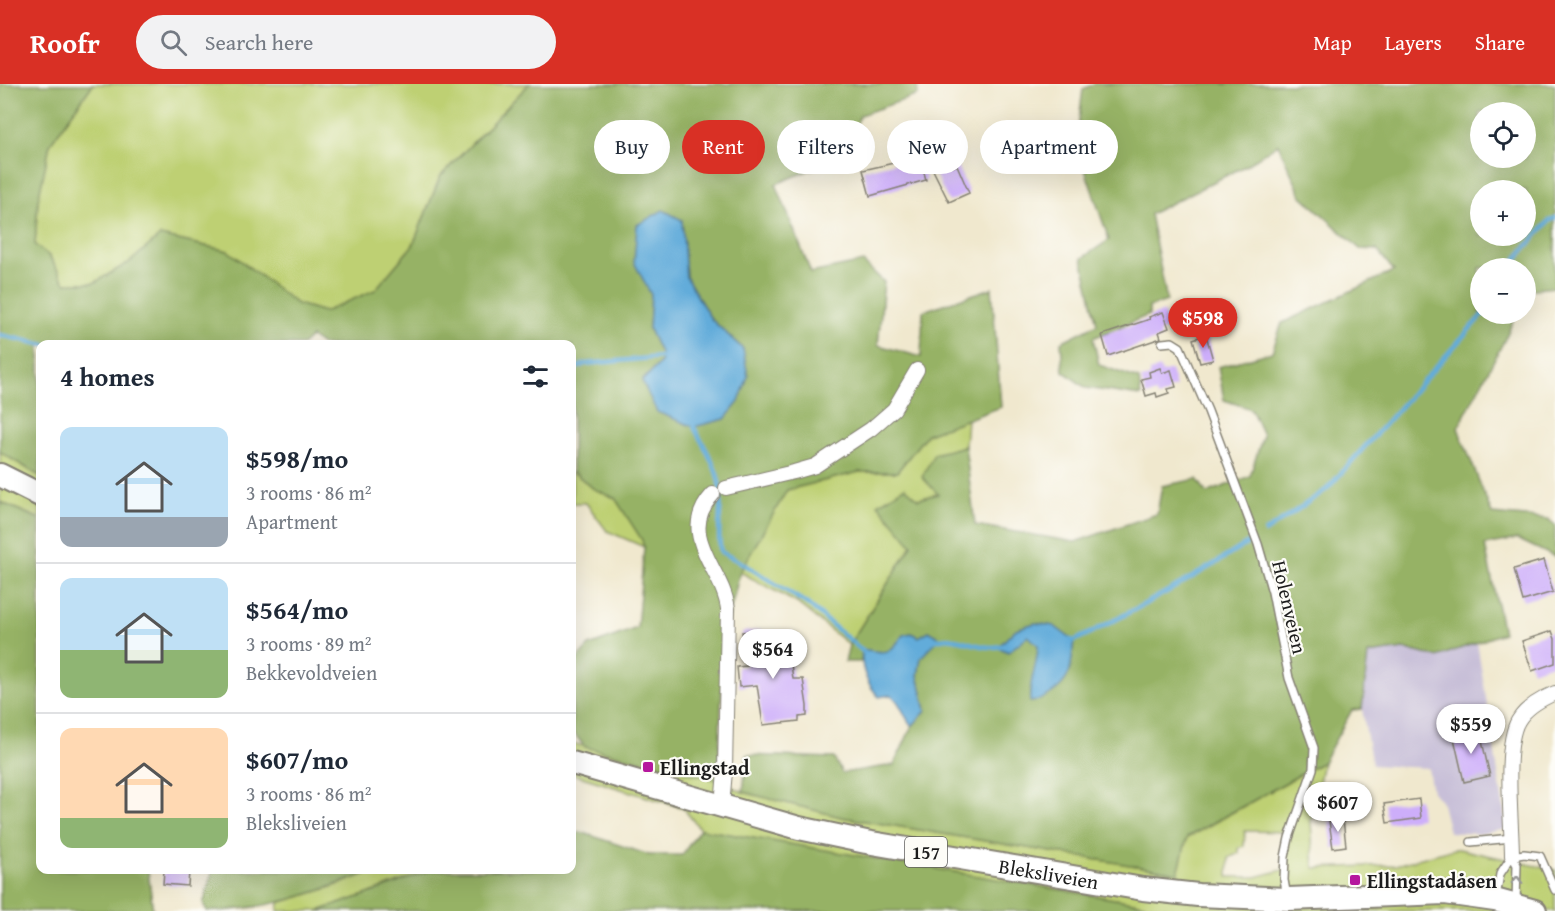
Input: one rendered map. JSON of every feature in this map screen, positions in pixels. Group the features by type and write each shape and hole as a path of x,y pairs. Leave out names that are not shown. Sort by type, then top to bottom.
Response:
{"main road":[{"path":"0,475 36,493"},
{"name":"Bleksliveien","path":"576,764 768,820 866,842 1032,872 1198,896 1288,899 1445,893 1515,905"}],"street":[{"path":"726,488 815,466 871,429 894,409 917,370"},
{"path":"713,494 701,512 699,538 705,555 724,590 728,609 725,771 722,806"},
{"path":"1512,856 1511,741 1518,721 1528,709 1542,698 1555,693"}],"lane":[{"name":"Holenveien","path":"1162,343 1173,342 1180,347 1208,411 1258,543 1272,592 1289,678 1314,748 1313,769 1289,838 1285,857 1284,880 1288,899"},
{"path":"1471,842 1512,838"},
{"path":"1515,905 1500,874 1512,856 1524,854 1540,856 1555,890"},
{"path":"1512,856 1517,865 1515,905"}],"shaded area":[{"path":"1477,642 1507,829 1479,834 1449,832 1441,800 1432,792 1428,768 1372,765 1362,709 1368,654 1404,649 1437,657"}],"green space":[{"path":"0,84 93,84 50,144 38,200 35,245 49,256 65,283 94,283 130,262 160,236 228,251 297,304 324,312 375,290 413,245 440,177 529,84 917,84 918,95 860,115 858,120 777,120 777,174 800,174 776,184 811,273 863,262 884,282 878,345 921,357 923,311 992,288 1001,407 927,434 897,472 859,472 787,490 740,572 724,636 718,780 585,747 576,736 576,661 589,646 637,628 644,548 642,540 615,498 594,489 576,474 576,340 315,340 311,337 308,340 36,340 36,474 0,452","holes":["682,220 686,277 711,319 743,349 642,381 659,364 662,357 649,329 651,295"]},
{"path":"93,84 529,84 440,177 413,245 375,290 324,312 297,304 228,251 160,236 130,262 94,283 65,283 49,256 35,245 38,200 50,144"},
{"path":"1094,84 1555,84 1555,287 1536,289 1536,258 1470,258 1470,324 1512,324 1458,428 1492,514 1548,519 1555,525 1555,557 1517,539 1485,545 1503,633 1437,657 1404,649 1368,654 1362,709 1352,710 1323,762 1187,837 1178,873 841,817 743,792 747,755 834,758 842,773 894,765 912,726 926,711 918,675 921,657 939,638 919,637 884,653 862,650 861,662 845,662 849,645 912,545 878,504 905,487 918,499 938,494 922,477 934,454 965,446 975,525 1075,542 1157,514 1162,486 1197,479 1207,493 1250,476 1263,435 1251,409 1224,400 1218,367 1272,352 1282,323 1394,271 1377,250 1360,249 1301,195 1278,144 1245,166 1150,214 1167,301 1149,307 1149,315 1093,338 1099,365 1139,379 1141,396 1086,388 1063,371 1061,342 1097,324 1082,258 1109,240 1087,174 1118,174 1118,120 1079,120 1083,89"},
{"path":"967,419 965,446 934,454 938,494 918,499 912,545 849,645 797,603 740,572 787,490 859,472 897,472 927,434"},
{"path":"0,452 36,474 36,517 0,502"},
{"path":"576,474 594,489 615,498 643,540 644,547 607,531 586,503 576,503"},
{"path":"0,502 36,517 36,874 148,874 153,911 0,911"},
{"path":"576,744 718,780 743,792 841,817 1178,873 1187,838 1323,762 1311,822 1314,868 1396,865 1459,849 1555,870 1555,911 1185,911 700,829 683,808 576,775","holes":["1245,831 1291,832 1283,870 1256,877 1228,877 1229,858 1239,853 1239,848 1244,846"]},
{"path":"700,829 1185,911 318,911 420,874 576,874 576,834 581,832 649,855 682,855"},
{"path":"212,874 365,874 314,892 251,908 207,911 203,904"},
{"path":"366,874 420,874 318,911 278,911 279,903"}],"water":[{"path":"663,210 682,220 686,277 711,319 743,349 748,376 739,402 725,419 694,427 657,412 642,381 659,364 662,357 649,329 651,295 634,262 637,225"},
{"path":"1035,623 1054,626 1074,641 1070,671 1062,685 1041,699 1030,702 1030,687 1038,645 1028,636 1008,652 998,647 1016,629"},
{"path":"929,631 940,638 921,657 918,675 926,711 912,726 895,698 891,695 879,697 871,686 863,669 862,649 882,652 890,650 903,635 911,633 919,637"}],"building":[{"path":"887,165 887,174 924,174 926,180 870,196 864,174 875,174 875,167"},
{"path":"935,174 961,174 969,193 949,202"},
{"path":"1163,312 1169,328 1159,332 1161,338 1108,356 1102,335 1150,319 1149,317"},
{"path":"1206,335 1213,360 1200,363 1193,339"},
{"path":"1160,368 1162,373 1171,370 1176,387 1168,389 1169,393 1157,397 1156,393 1146,396 1141,379 1150,377 1149,372"},
{"path":"1544,560 1553,592 1523,601 1514,569"},
{"path":"762,630 763,644 788,641 793,679 803,679 807,706 807,716 799,717 799,721 763,725 757,685 739,687 737,667 747,666 742,632"},
{"path":"1552,631 1555,639 1555,663 1532,671 1522,641"},
{"path":"1479,728 1490,776 1464,782 1453,734"},
{"path":"1419,799 1421,818 1387,823 1384,804"},
{"path":"1343,819 1346,846 1333,848 1329,821"},
{"path":"164,874 189,874 188,886 163,884"}],"waterway":[{"path":"1517,258 1549,221 1555,218"},
{"path":"1265,532 1327,489 1474,324"},
{"path":"0,335 36,343"},
{"path":"576,368 585,364 667,358"},
{"path":"693,421 711,459 720,487 719,543 721,552 806,603 864,652"},
{"path":"1070,640 1074,641 1142,606 1251,541"},
{"path":"934,641 950,638 984,646 1001,646"}],"place":[{"name":"Ellingstad","path":"648,767"},
{"name":"Ellingstadåsen","path":"1355,880"}]}
